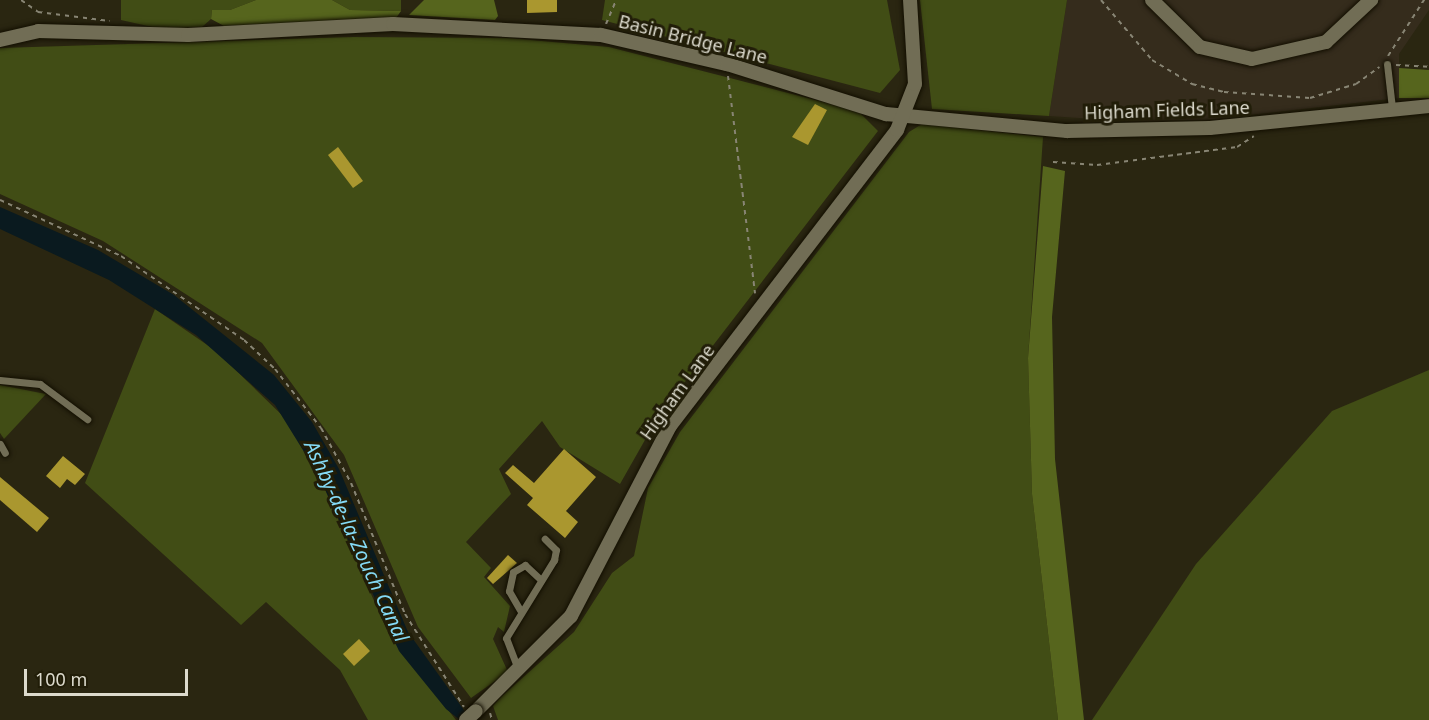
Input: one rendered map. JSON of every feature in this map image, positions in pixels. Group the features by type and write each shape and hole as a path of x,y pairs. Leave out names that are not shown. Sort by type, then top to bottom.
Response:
{"street":[{"name":"Higham Lane","path":"471,715 519,672 571,616 670,426 882,154 905,116 916,61 910,0"},
{"path":"1152,0 1200,47 1252,59 1326,42 1371,0"},
{"name":"Basin Bridge Lane","path":"0,40 38,31 116,33 393,24 601,35 727,64 905,116"},
{"name":"Higham Fields Lane","path":"905,116 1067,130 1256,124 1392,108 1429,106"}],"lane":[{"path":"1388,64 1392,108"},
{"path":"0,380 40,384 87,419"},
{"path":"0,444 5,453"},
{"path":"519,672 506,638 520,610 556,555 545,539"},
{"path":"520,610 509,591 513,572 525,565 541,580"}],"path":[{"path":"21,0 38,12 104,17 116,33"},
{"path":"601,35 616,0"},
{"path":"727,64 758,311"},
{"path":"1379,67 1388,64 1429,67"},
{"path":"1053,162 1097,165 1237,147 1254,137 1256,124"},
{"path":"0,200 121,256 244,340 275,369 321,428 351,483 405,614 471,715"}],"shaded area":[{"path":"1067,0 1429,0 1429,10 1399,54 1399,98 1205,120 1124,121 1049,116"}],"green space":[{"path":"121,0 256,0 230,10 212,10 211,19 202,27 161,29 121,20"},
{"path":"256,0 332,0 350,10 401,11 396,18 224,26 211,19 212,10 230,10"},
{"path":"332,0 401,0 401,11 350,10"},
{"path":"424,0 494,0 498,16 495,20 409,15"},
{"path":"605,0 887,0 900,70 880,93 602,20"},
{"path":"920,0 1067,0 1049,116 932,109"},
{"path":"353,37 507,38 609,47 858,111 878,131 658,417 620,484 560,447 542,421 499,469 511,494 466,542 491,568 484,577 510,606 504,632 498,627 493,639 508,672 471,698 418,627 344,455 262,343 103,241 0,194 0,48"},
{"path":"1399,68 1429,70 1429,98 1399,98"},
{"path":"922,124 1043,137 1028,358 1032,494 1058,720 498,720 493,706 574,632 612,573 634,556 648,488 680,432 909,132"},
{"path":"1043,166 1065,171 1052,317 1055,459 1084,720 1058,720 1032,494 1028,358"},
{"path":"155,309 216,351 286,419 319,476 390,637 456,720 368,720 340,670 266,602 241,625 85,483"},
{"path":"1429,370 1429,720 1092,720 1196,564 1332,411"},
{"path":"0,385 46,394 4,439 0,433"}],"water":[{"name":"Ashby-de-la-Zouch Canal","path":"0,207 98,250 174,295 274,375 312,422 339,469 408,632 471,720 460,720 446,709 399,651 319,476 275,405 196,335 109,280 0,229"}],"building":[{"path":"527,0 557,0 557,12 527,13"},
{"path":"815,104 827,110 808,145 792,137"},
{"path":"338,147 363,181 353,188 328,155"},
{"path":"564,449 596,477 566,511 578,522 565,538 527,505 533,498 505,473 513,465 534,483"},
{"path":"63,456 85,474 75,485 67,479 60,488 46,476"},
{"path":"0,477 49,518 37,532 0,500"},
{"path":"508,555 517,563 493,584 487,578"},
{"path":"359,639 370,651 354,666 343,654"}]}
